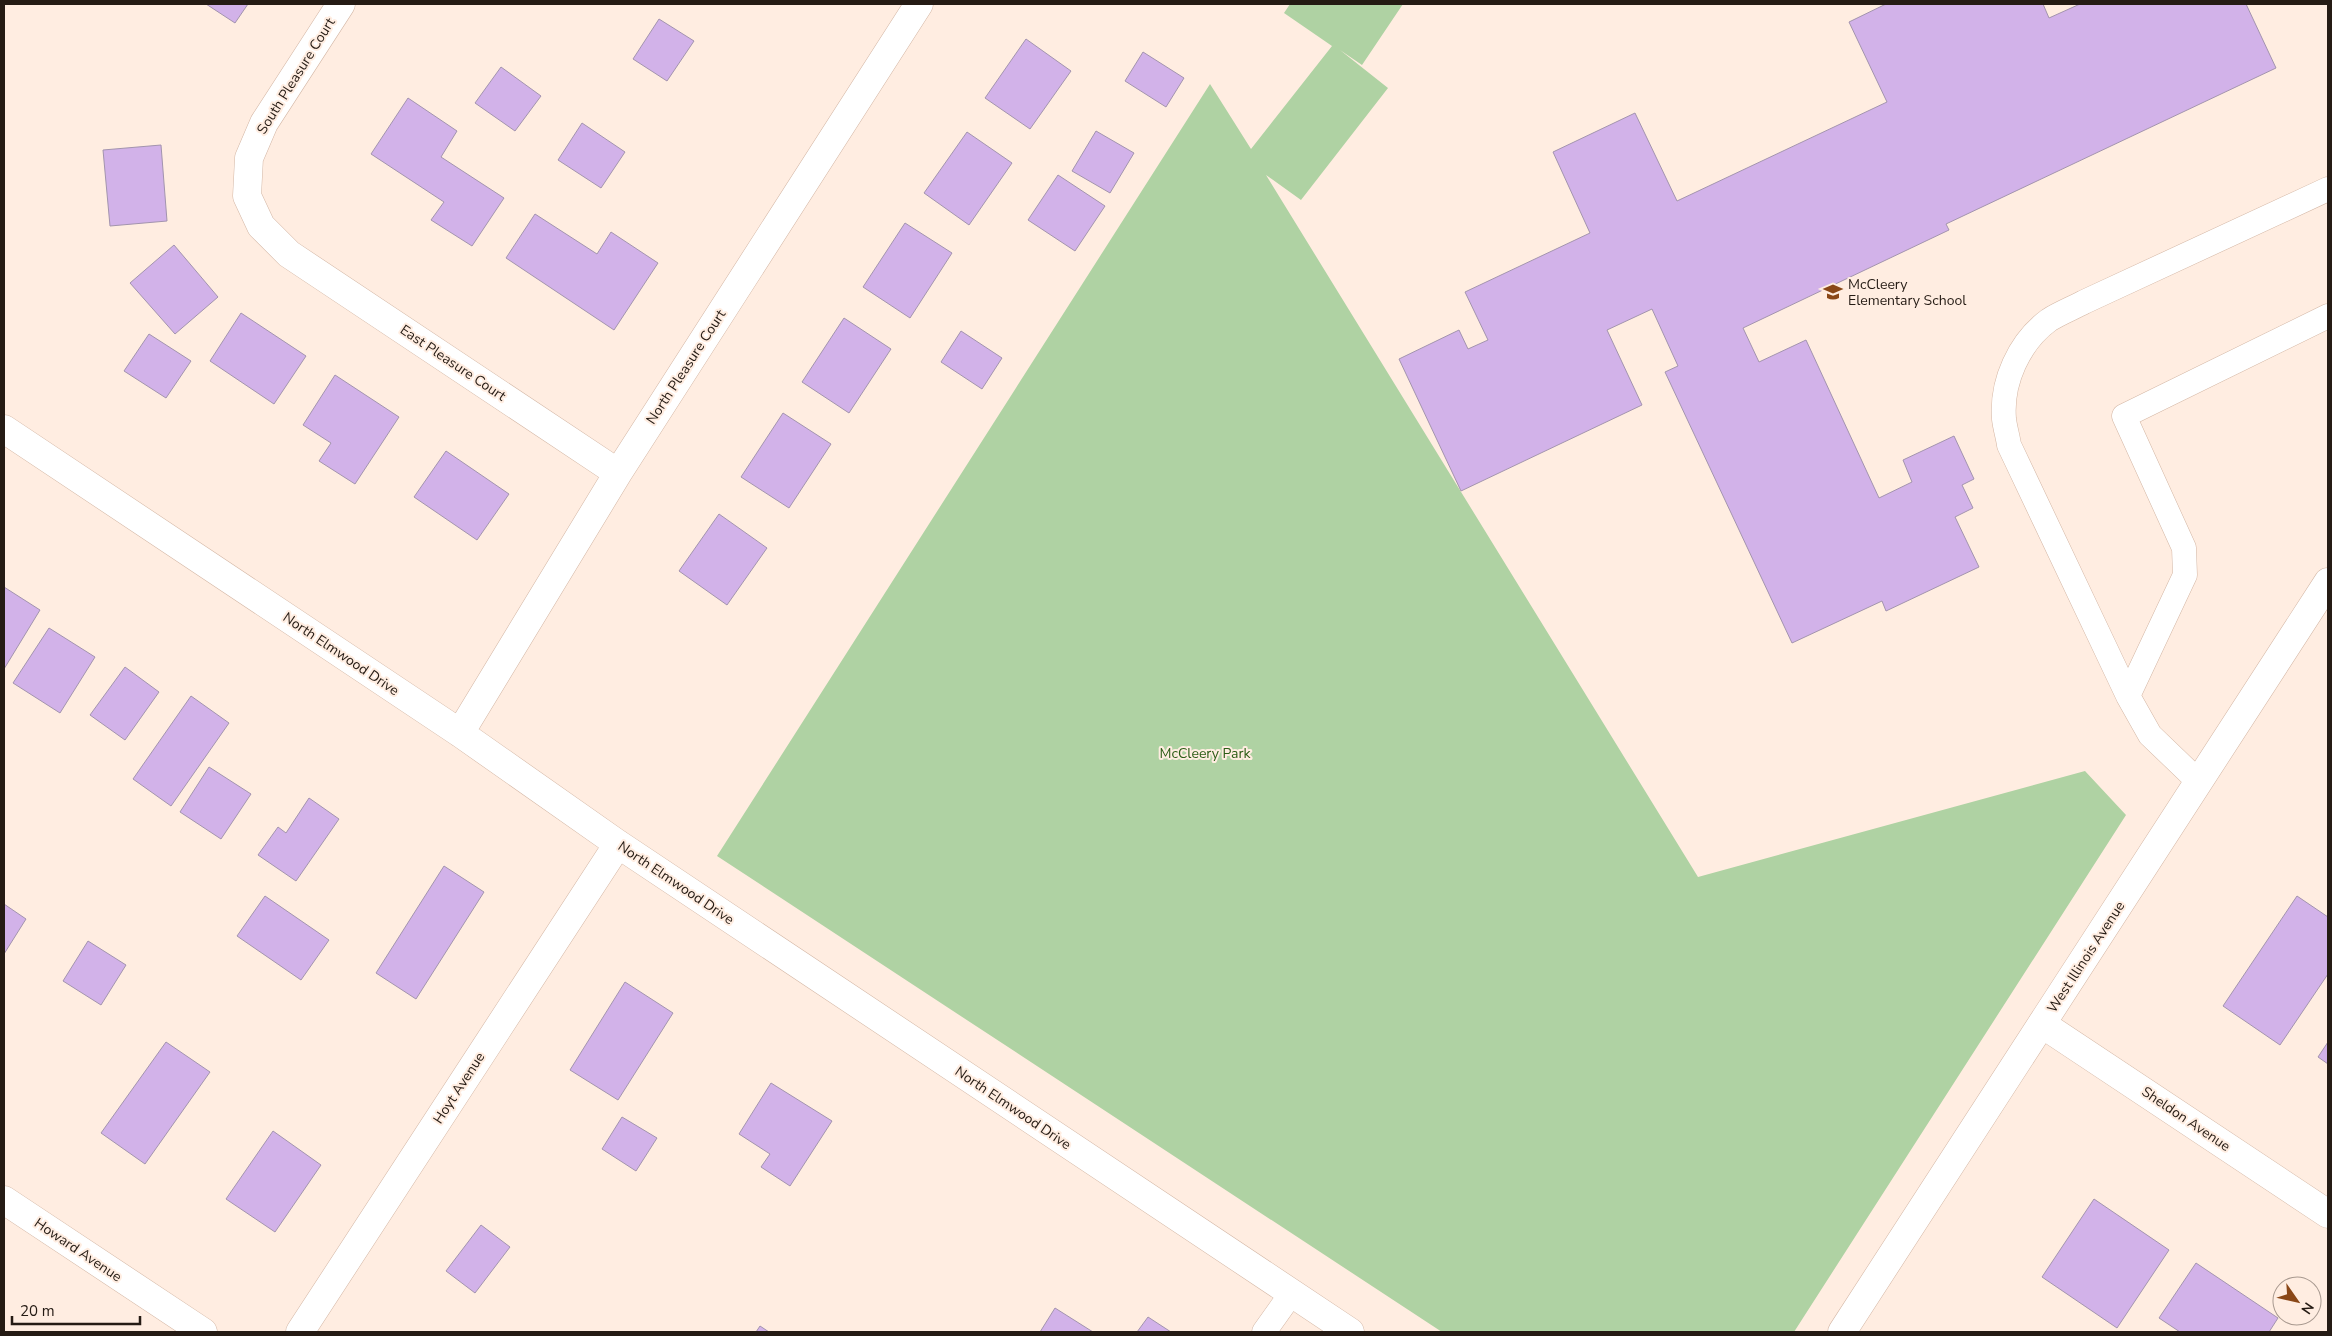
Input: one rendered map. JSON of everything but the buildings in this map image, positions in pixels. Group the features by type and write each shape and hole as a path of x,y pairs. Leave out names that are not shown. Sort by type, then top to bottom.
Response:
{"street":[{"name":"South Pleasure Court","path":"289,254 261,226 247,196 249,158 264,123 341,4"},
{"name":"North Pleasure Court","path":"460,733 618,473 919,4"},
{"name":"East Pleasure Court","path":"289,254 618,473"},
{"name":"North Elmwood Drive","path":"4,430 460,733 618,844 1350,1332"},
{"name":"West Illinois Avenue","path":"1842,1332 2328,582"},
{"name":"Hoyt Avenue","path":"300,1332 618,844"},
{"name":"Sheldon Avenue","path":"2042,1024 2328,1214"},
{"name":"Howard Avenue","path":"4,1200 203,1332"}],"lane":[{"path":"2199,782 2150,735 2128,696 2009,446 2004,419 2005,395 2010,373 2019,354 2032,336 2049,320 2328,189"},
{"path":"2128,696 2185,575 2184,548 2124,416 2328,316"},
{"path":"1264,1332 1291,1294"}],"green space":[{"name":"McCleery Park","path":"1290,4 1403,4 1362,65 1340,50 1388,88 1301,200 1266,175 1698,877 2085,771 2126,815 1794,1332 1442,1332 717,856 1210,84 1251,149 1332,46 1284,13"}],"place":[{"name":"McCleery Elementary School","path":"1833,292"}]}
